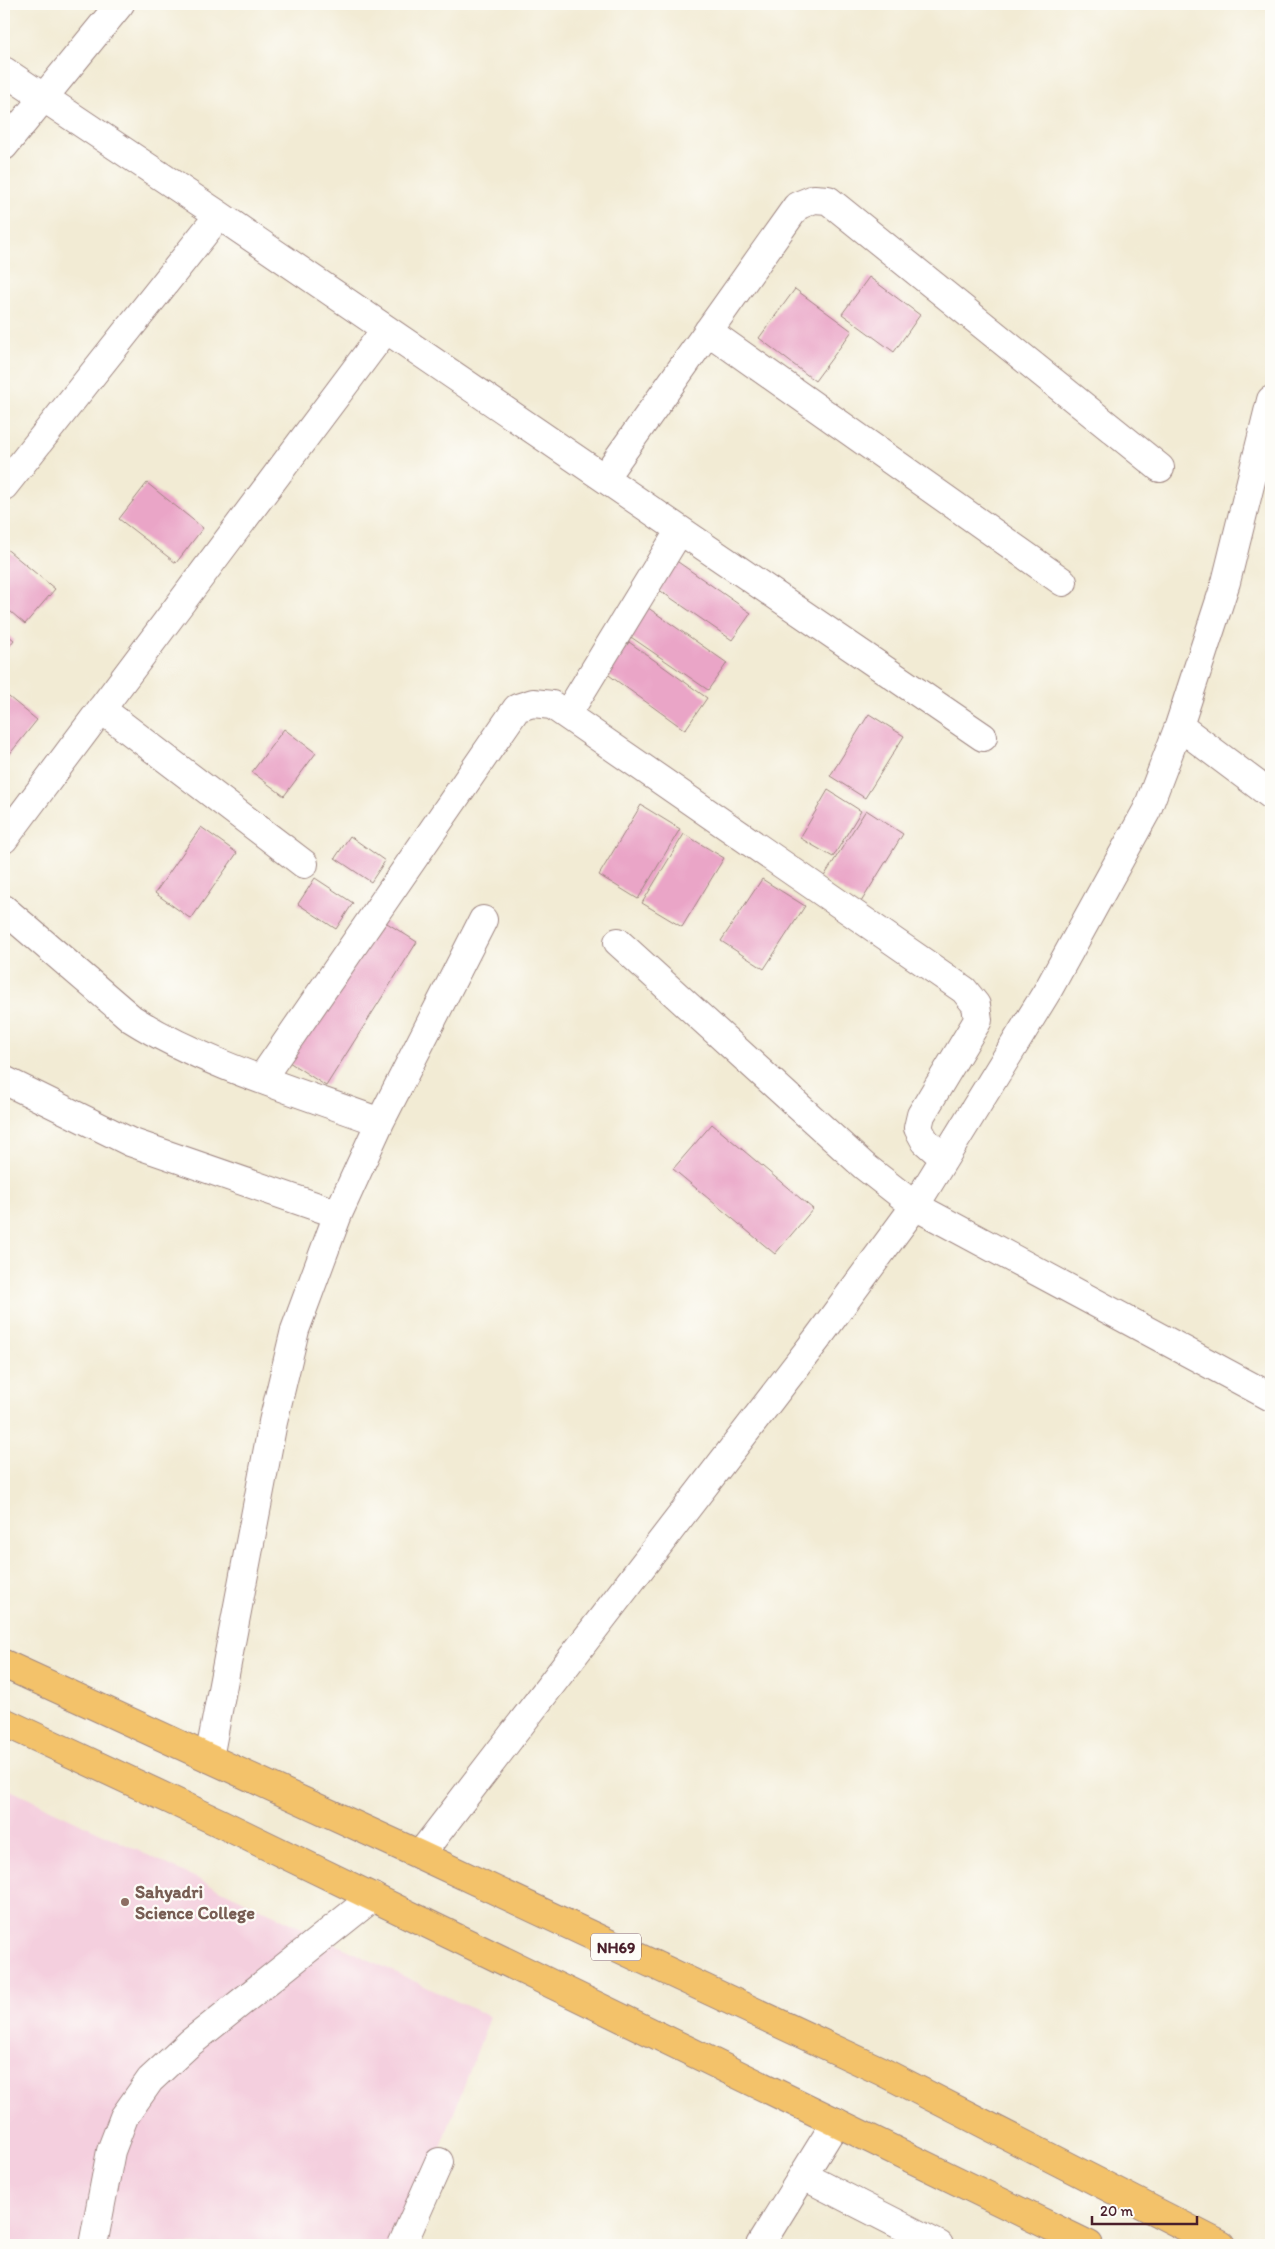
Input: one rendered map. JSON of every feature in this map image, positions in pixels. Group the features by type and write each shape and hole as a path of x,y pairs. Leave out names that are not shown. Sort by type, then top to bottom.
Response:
{"highway":[{"name":"NH69","path":"4,1664 420,1855 881,2071 1221,2245"},
{"path":"4,1722 373,1897 1089,2245"}],"street":[{"path":"4,146 120,4"},
{"path":"4,71 219,215 983,738"},
{"path":"604,478 797,206 814,199 828,200 1160,468"},
{"path":"4,486 219,215"},
{"path":"4,839 386,329"},
{"path":"708,331 1063,582"},
{"path":"420,1855 811,1347 915,1206 1048,990 1147,810 1179,726 1226,582 1271,400"},
{"path":"567,716 680,530"},
{"path":"262,1078 518,708 533,703 552,705 964,990 976,1005 978,1020 921,1115 918,1128 925,1141 944,1158"},
{"path":"101,709 304,864"},
{"path":"1179,726 1271,795"},
{"path":"4,909 132,1019 154,1033 193,1053 380,1122"},
{"path":"209,1758 274,1422 293,1339 338,1214 380,1122 483,920"},
{"path":"618,942 864,1166 915,1206 1271,1397"},
{"path":"4,1080 130,1142 338,1214"},
{"path":"93,2245 111,2151 124,2118 150,2080 190,2043 373,1897"},
{"path":"760,2245 836,2122"},
{"path":"402,2245 439,2162"},
{"path":"804,2176 939,2245"}],"shaded area":[{"name":"Sahyadri Science College","path":"4,1787 490,2017 404,2245 4,2245"}],"building":[{"path":"869,277 920,315 894,352 842,314"},
{"path":"795,289 852,331 815,381 759,338"},
{"path":"147,483 203,528 176,563 119,519"},
{"path":"4,547 55,589 25,624 4,606"},
{"path":"668,555 751,613 732,640 649,583"},
{"path":"644,605 727,663 708,690 625,633"},
{"path":"4,632 14,640 4,653"},
{"path":"629,642 707,698 685,730 606,673"},
{"path":"4,693 37,720 4,761"},
{"path":"869,714 904,736 865,798 830,776"},
{"path":"284,729 316,753 284,796 252,772"},
{"path":"828,790 861,811 833,857 800,838"},
{"path":"641,805 680,829 638,899 599,875"},
{"path":"866,810 903,834 861,902 823,878"},
{"path":"201,827 237,853 191,919 155,893"},
{"path":"684,834 724,858 682,927 642,903"},
{"path":"350,836 385,861 371,882 335,858"},
{"path":"315,878 353,903 336,929 298,904"},
{"path":"762,879 805,906 764,969 721,941"},
{"path":"379,918 417,942 326,1086 289,1062"},
{"path":"712,1124 813,1209 775,1254 673,1169"}],"place":[{"name":"Sahyadri Science College","path":"125,1902"}]}
